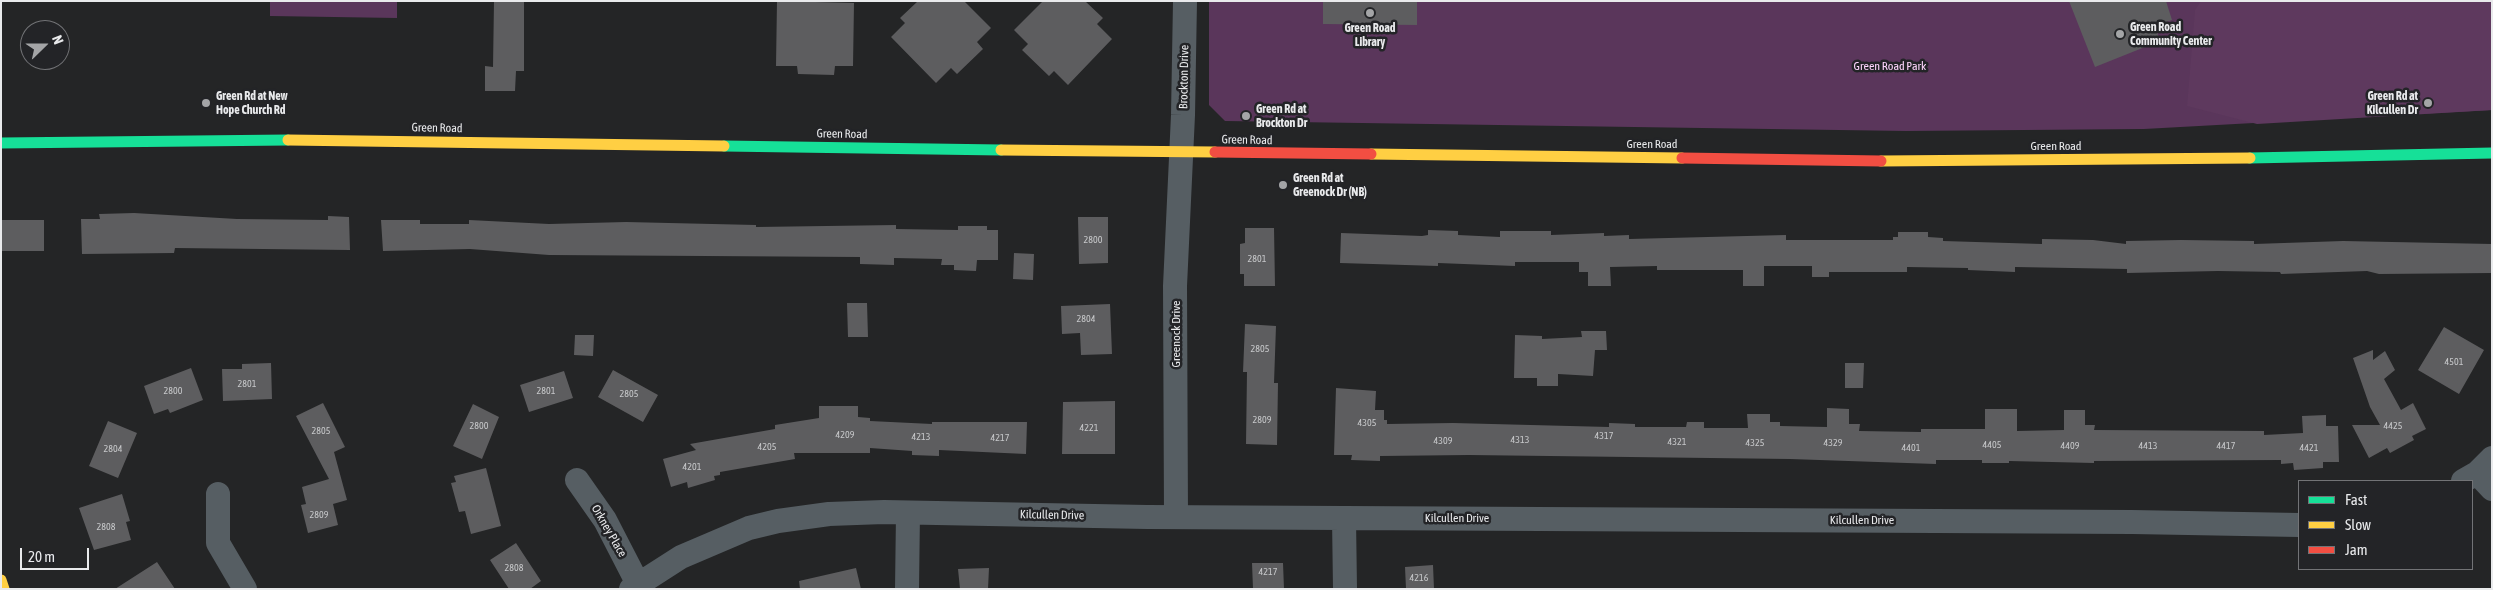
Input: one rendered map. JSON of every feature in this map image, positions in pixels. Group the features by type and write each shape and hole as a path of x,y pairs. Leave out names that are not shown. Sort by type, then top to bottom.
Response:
{"street":[{"name":"Brockton Drive","path":"1182,152 1184,1"},
{"name":"Green Road","path":"1,143 250,139 1903,161 2140,160 2492,153"},
{"name":"Greenock Drive","path":"1176,516 1175,286 1178,190 1182,152"},
{"name":"Orkney Place","path":"577,480 605,520 634,586"},
{"path":"218,494 218,542 244,589"},
{"path":"907,589 908,513"},
{"name":"Kilcullen Drive","path":"634,586 680,557 749,528 778,521 829,514 2132,522 2298,526"},
{"path":"1344,518 1345,589"},
{"path":"1,580 4,589"}],"green space":[{"path":"270,1 397,1 397,18 270,16"},
{"name":"Green Road Park","path":"1209,1 2492,1 2492,110 2144,129 1906,131 1225,121 1209,105"}],"shaded area":[{"path":"2201,1 2492,1 2492,110 2257,124 2187,106 2195,10"}],"building":[{"path":"494,1 524,1 524,71 516,71 515,91 485,91 485,66 493,67"},
{"path":"777,1 854,3 853,66 835,66 834,75 798,74 797,66 776,66"},
{"path":"918,1 964,1 991,28 977,42 983,49 957,74 951,68 936,83 891,37 905,23 900,18"},
{"path":"1043,1 1085,1 1103,18 1097,24 1112,39 1068,85 1054,71 1049,76 1022,50 1028,44 1014,30"},
{"name":"Green Road Library","path":"1323,1 1417,1 1417,25 1323,24"},
{"name":"Green Road Community Center","path":"2069,1 2166,1 2172,20 2155,26 2160,41 2095,67"},
{"path":"134,213 237,219 328,220 328,216 349,217 350,250 175,248 174,253 82,254 81,219 100,219 99,214"},
{"path":"1078,217 1108,217 1108,263 1079,264"},
{"path":"1,220 44,220 44,251 1,251"},
{"path":"381,220 420,220 420,224 469,224 469,220 549,224 626,222 756,225 756,227 896,225 896,229 958,230 958,226 987,226 987,230 998,230 998,260 977,260 976,271 954,270 954,265 941,265 942,259 894,258 894,265 860,264 860,257 549,255 470,249 383,251"},
{"path":"1245,228 1274,228 1275,286 1244,286 1244,274 1240,274 1240,244 1245,243"},
{"path":"1428,230 1458,231 1458,235 1500,237 1500,231 1551,231 1551,235 1604,233 1604,236 1629,235 1629,239 1786,235 1786,240 1893,240 1893,237 1898,237 1898,232 1928,232 1928,237 1943,238 1943,241 2042,244 2042,239 2093,240 2126,244 2126,241 2181,240 2254,241 2254,244 2343,241 2492,244 2492,273 2379,274 2367,271 2281,274 2280,272 2218,271 2127,273 2127,269 2015,267 2015,272 1968,270 1968,268 1907,267 1907,272 1829,272 1829,277 1812,277 1812,266 1764,266 1764,286 1743,286 1743,270 1657,270 1657,266 1610,267 1611,286 1588,286 1588,272 1579,272 1579,262 1515,262 1515,266 1438,263 1438,266 1340,263 1341,233 1422,236 1428,235"},
{"path":"1014,253 1034,254 1033,280 1013,279"},
{"path":"847,303 867,303 868,337 848,337"},
{"path":"1110,304 1112,354 1081,355 1080,333 1062,334 1061,306"},
{"path":"1245,324 1276,326 1274,383 1278,383 1277,445 1246,444 1247,372 1243,372"},
{"path":"2444,327 2484,350 2459,394 2418,370"},
{"path":"1581,331 1606,331 1607,350 1595,350 1593,376 1558,374 1558,386 1537,386 1537,378 1514,378 1515,335 1542,336 1542,339 1582,337"},
{"path":"575,335 594,335 593,356 574,355"},
{"path":"2373,350 2373,360 2385,351 2395,370 2384,379 2401,410 2413,403 2426,429 2412,436 2414,440 2390,453 2387,448 2369,458 2352,425 2380,425 2370,407 2353,358"},
{"path":"271,363 272,399 223,401 222,369 242,369 242,364"},
{"path":"1845,363 1864,363 1863,388 1845,388"},
{"path":"191,368 203,400 170,413 168,409 154,414 144,386"},
{"path":"613,370 658,395 643,422 598,397"},
{"path":"564,371 573,398 529,412 520,385"},
{"path":"1336,388 1376,391 1375,410 1384,410 1384,420 1387,420 1387,424 1453,423 1609,427 1609,423 1635,424 1635,427 1686,427 1687,422 1704,422 1704,428 1748,428 1747,414 1770,414 1770,422 1780,422 1780,426 1827,427 1827,408 1849,409 1849,424 1860,424 1859,431 1921,432 1921,429 1985,429 1985,409 2017,409 2017,431 2064,430 2064,410 2085,410 2085,425 2095,425 2094,430 2264,431 2264,435 2303,433 2302,416 2326,415 2326,426 2338,426 2339,462 2323,462 2323,468 2294,470 2293,463 2281,464 2281,460 2094,461 2094,463 2009,461 2009,463 1982,463 1982,460 1936,460 1936,464 1790,459 1469,455 1380,456 1380,461 1351,460 1352,455 1334,455"},
{"path":"1115,401 1115,454 1062,454 1063,402"},
{"path":"323,403 345,447 334,452 347,500 333,504 338,525 308,533 301,505 306,504 302,487 329,479 296,416"},
{"path":"473,404 499,417 482,459 453,446"},
{"path":"819,406 858,406 858,417 870,418 870,421 932,424 932,422 1027,422 1026,454 939,450 939,456 912,455 912,451 870,448 870,453 794,453 795,459 720,472 720,475 714,476 715,480 688,488 687,482 671,487 663,459 696,450 690,444 775,429 775,425 819,418"},
{"path":"108,421 137,433 118,478 89,466"},
{"path":"486,468 501,526 471,534 465,511 459,512 451,483 456,482 454,476"},
{"path":"122,494 130,521 126,522 131,540 94,550 79,508"},
{"path":"516,543 541,581 530,589 509,589 490,560"},
{"path":"157,562 175,589 115,589"},
{"path":"1252,563 1283,563 1284,589 1253,589"},
{"path":"1433,565 1434,589 1406,589 1405,567"},
{"path":"856,568 861,589 800,589 799,581"},
{"path":"989,568 988,589 960,589 958,569"}],"traffic: fast":[{"path":"1,143 288,140"},
{"path":"724,146 1001,150"},
{"path":"2250,158 2492,153"}],"traffic: slow":[{"path":"288,140 724,146"},
{"path":"1001,150 1215,152"},
{"path":"1371,154 1682,158"},
{"path":"1881,161 2250,158"},
{"path":"1,580 4,589"}],"traffic: jam":[{"path":"1215,152 1371,154"},
{"path":"1682,158 1881,161"}],"place":[{"name":"Green Road Library","path":"1370,13"},
{"name":"Green Road Community Center","path":"2120,34"},
{"name":"Green Rd at New Hope Church Rd","path":"206,103"},
{"name":"Green Rd at Kilcullen Dr","path":"2428,103"},
{"name":"Green Rd at Brockton Dr","path":"1246,116"},
{"name":"Green Rd at Greenock Dr (NB)","path":"1283,185"}]}
